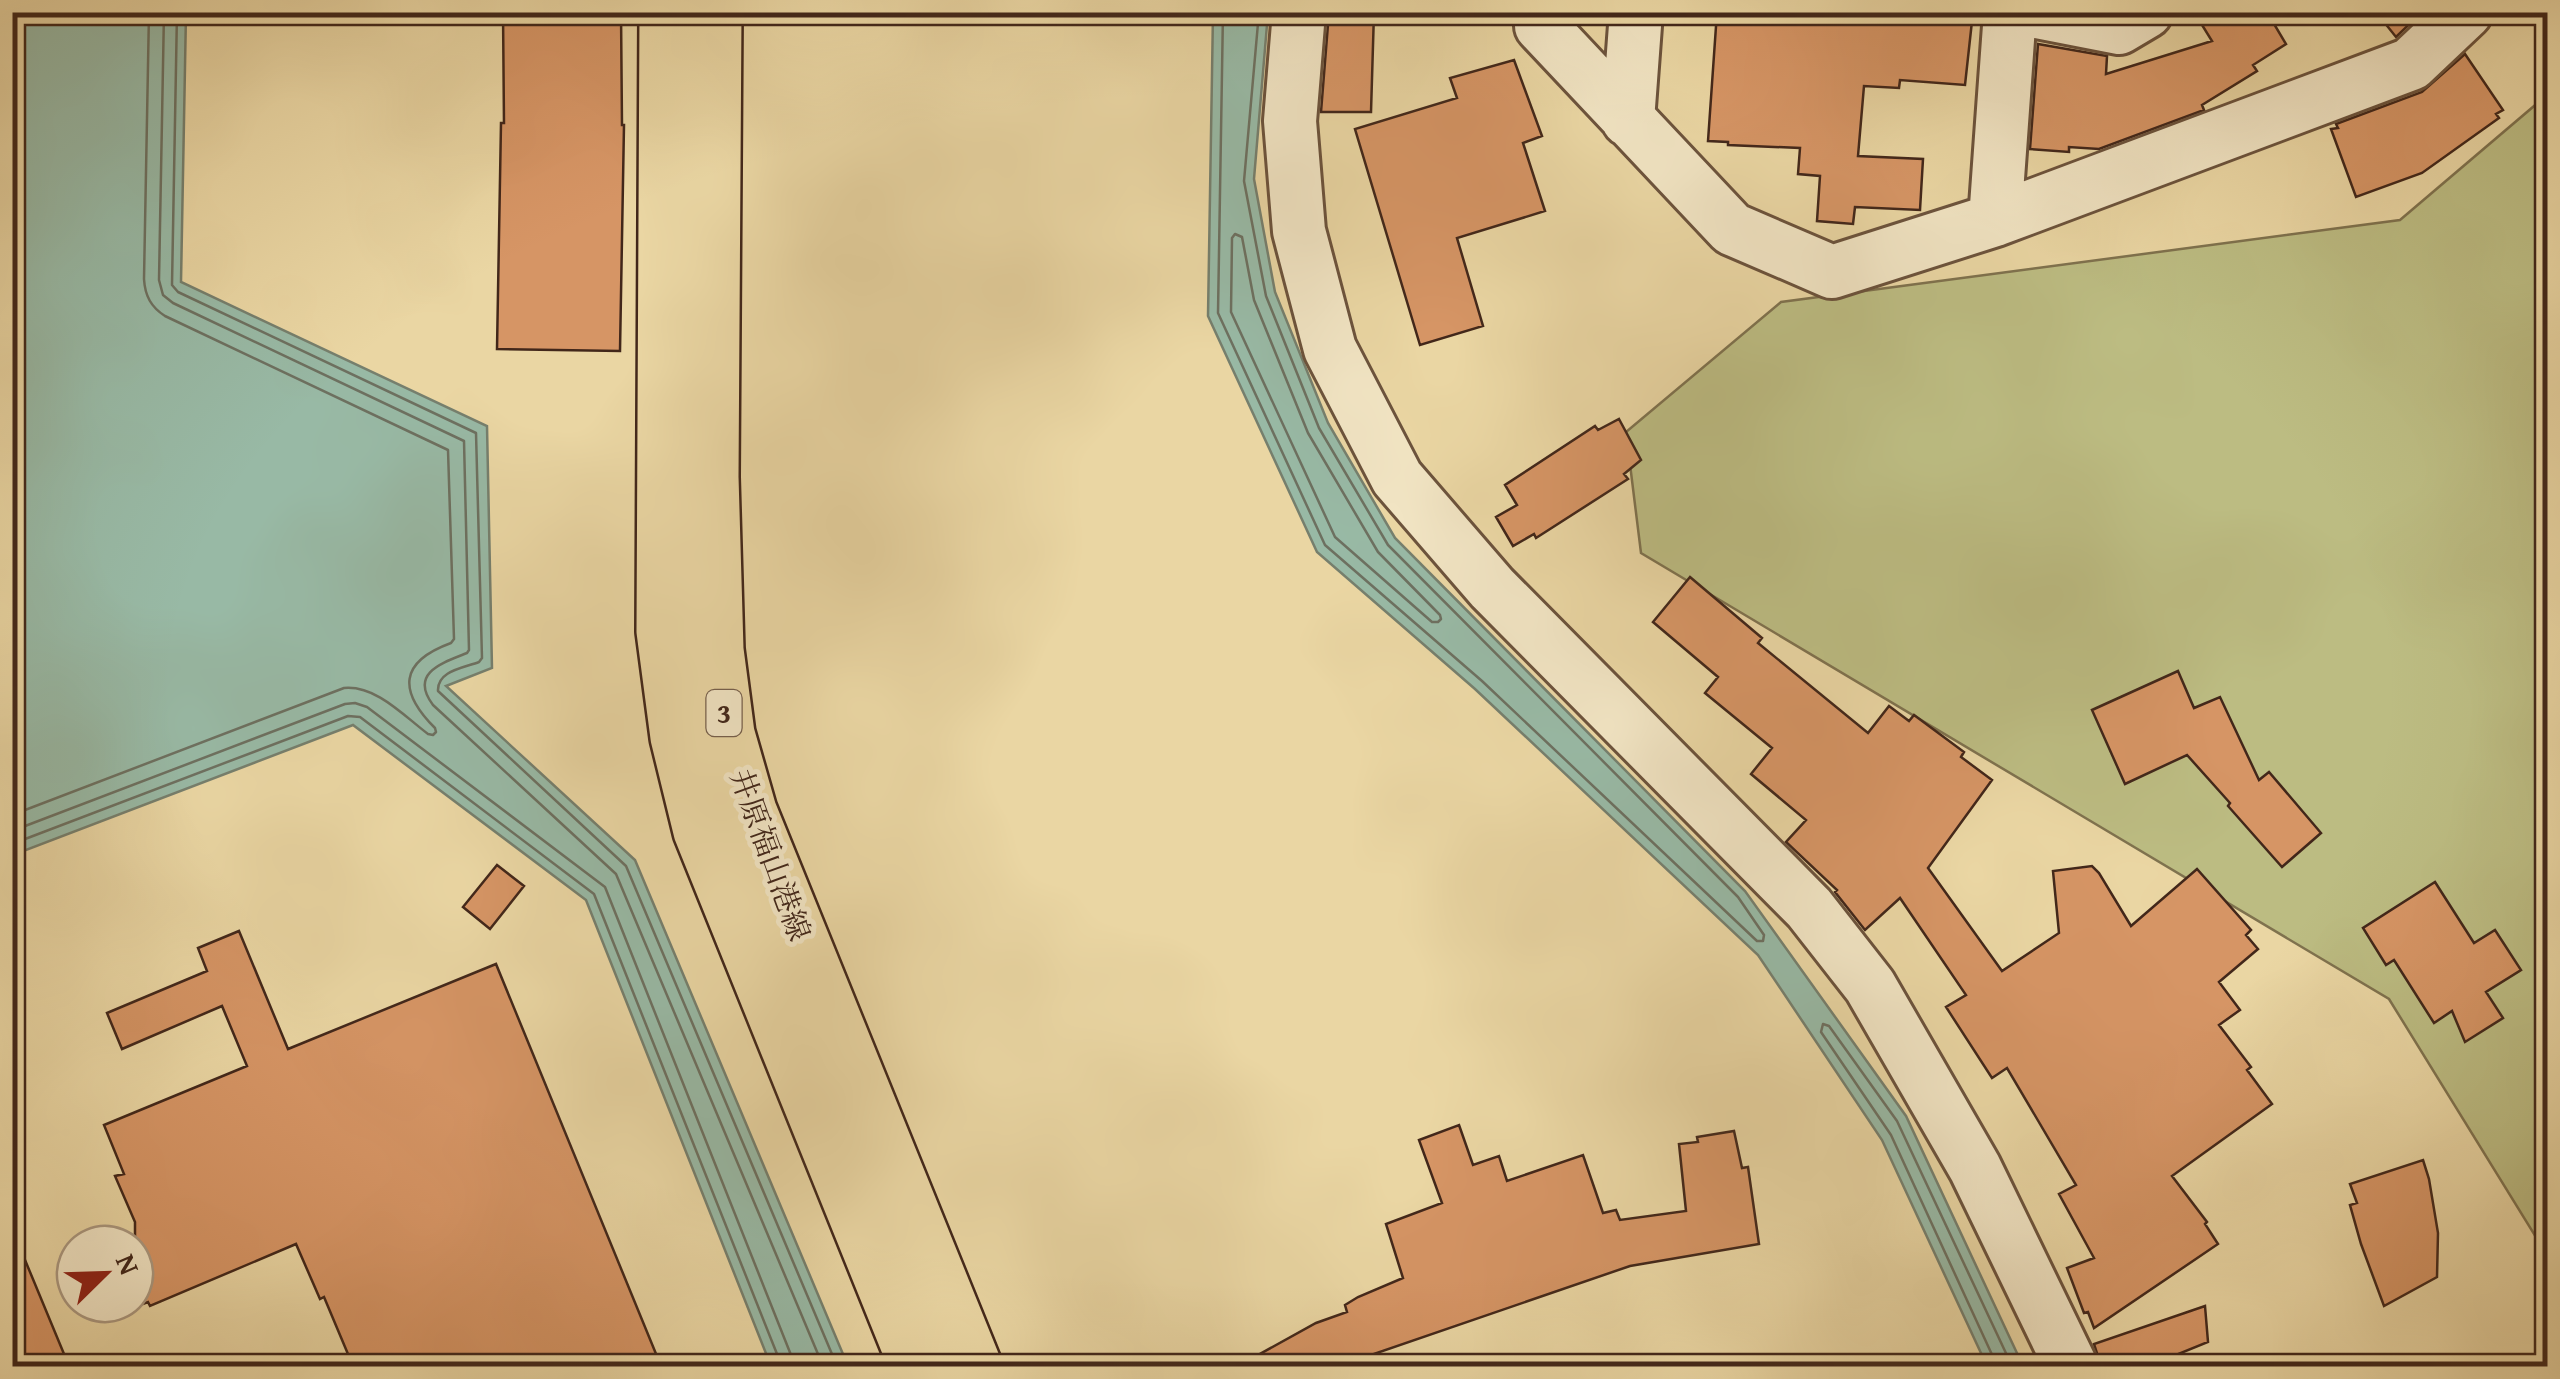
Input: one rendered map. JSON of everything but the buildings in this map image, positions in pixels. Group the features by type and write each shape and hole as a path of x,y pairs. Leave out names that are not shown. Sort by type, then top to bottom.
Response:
{"main road":[{"name":"井原福山港線","path":"667,12 664,631 678,737 701,831 917,1366"},
{"name":"井原福山港線","path":"714,12 711,477 716,650 727,734 749,811 974,1366"}],"street":[{"path":"1299,12 1290,122 1299,231 1330,348 1398,478 1492,588 1809,908 1870,986 1975,1168 2071,1366"},
{"path":"1628,120 1636,12"},
{"path":"1995,220 2010,12"},
{"path":"2037,12 2119,28 2146,12"},
{"path":"1541,26 1732,230 1832,272 1995,220 2411,64 2466,12"}],"green space":[{"path":"2547,95 2547,1255 2389,999 1641,553 1626,432 1781,302 2400,220"}],"water":[{"path":"13,12 186,13 181,282 487,426 492,668 446,686 635,860 848,1366 771,1366 586,900 353,725 13,855"},
{"path":"1213,13 1268,13 1254,179 1275,292 1328,423 1395,538 1745,891 1906,1116 2023,1366 1987,1366 1882,1140 1758,955 1475,689 1317,552 1208,316"}]}
